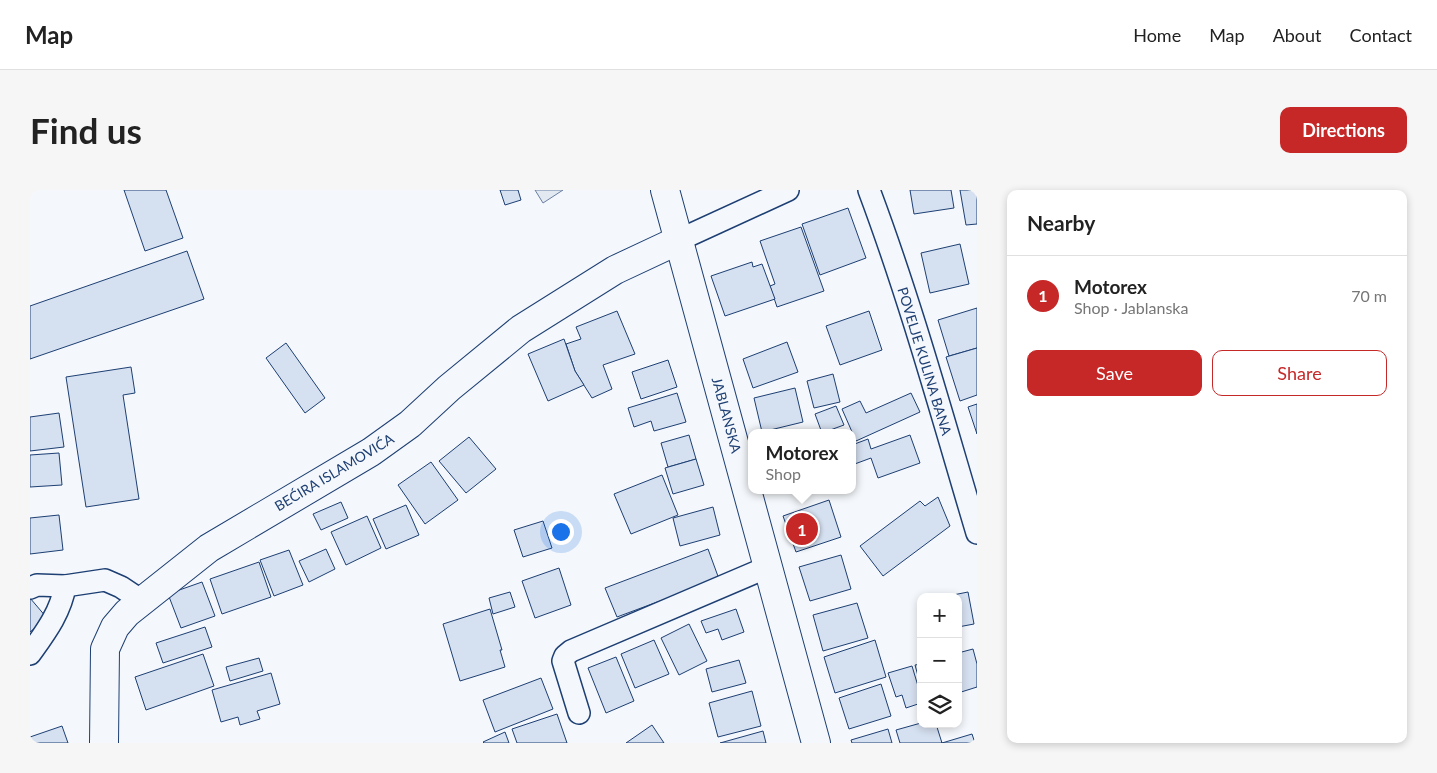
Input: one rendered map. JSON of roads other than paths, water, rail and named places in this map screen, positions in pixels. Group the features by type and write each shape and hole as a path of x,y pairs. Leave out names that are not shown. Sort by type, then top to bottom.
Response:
{"street":[{"path":"679,240 788,190"},
{"name":"POVELJE KULINA BANA","path":"869,190 884,229 977,534"},
{"name":"JABLANSKA","path":"667,196 748,494"},
{"name":"BEĆIRA ISLAMOVIĆA","path":"104,743 105,649 115,626 142,601 209,548 371,452 410,424 449,388 521,329 615,270 679,240"},
{"name":"JABLANSKA","path":"748,494 816,743"},
{"path":"579,713 563,661 565,656 571,651 768,567"},
{"path":"30,588 37,585 65,586 105,580 121,587 142,601"},
{"path":"30,654 55,617 63,601 65,586"}],"place":[{"name":"Motorex","path":"802,529"}]}
